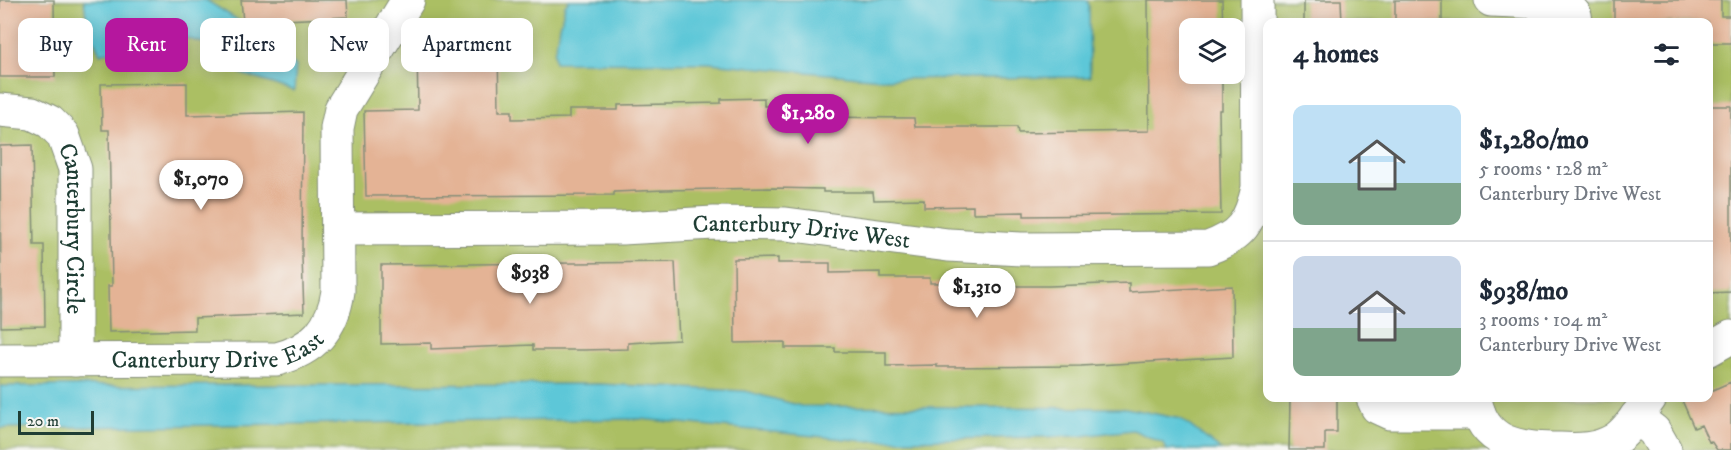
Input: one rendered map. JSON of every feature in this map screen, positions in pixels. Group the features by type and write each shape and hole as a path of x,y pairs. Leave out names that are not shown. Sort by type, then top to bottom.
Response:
{"street":[{"name":"Canterbury Drive East","path":"0,360 277,359 294,355 323,334 335,309 338,128 341,109 408,0"},
{"name":"Canterbury Drive West","path":"338,229 622,228 714,223 797,225 948,245 1021,249 1208,248 1226,242 1241,229 1252,214 1257,188 1257,0"},
{"path":"1477,0 1477,18"},
{"path":"1491,0 1565,3 1575,18"},
{"name":"Canterbury Circle","path":"0,110 32,113 50,122 63,135 75,169 75,360"},
{"path":"1713,347 1731,337"},
{"path":"1375,402 1377,407 1390,413 1477,405 1485,425 1505,447 1524,449 1595,449 1616,439 1643,407 1665,450"}],"green space":[{"path":"0,0 1731,0 1731,450 0,450"}],"water":[{"path":"84,0 206,0 235,18 200,18 200,42 188,39 188,18 105,18 105,53 100,54 93,38 93,18 86,18"},
{"path":"569,0 1087,0 1089,5 1090,77 881,79 709,63 555,62 554,53 565,5"},
{"path":"239,72 296,72 294,91"},
{"path":"599,384 745,391 801,406 1126,408 1181,419 1221,450 1167,450 1163,443 1133,430 1081,436 865,441 640,419 0,428 0,386"}],"building":[{"path":"0,0 54,0 54,18 18,18 18,72 55,72 55,77 0,77"},
{"path":"241,0 347,0 348,17 296,19 243,18"},
{"path":"1148,0 1222,0 1223,18 1179,18 1179,84 1222,84 1222,110 1219,110 1221,214 1024,216 1024,212 973,213 973,206 924,207 924,199 874,200 873,192 823,192 823,189 665,190 614,192 614,195 366,196 364,111 418,110 417,72 498,72 499,111 512,111 512,119 569,118 569,110 618,110 618,105 721,103 721,99 764,98 764,106 814,106 814,117 914,118 915,127 1017,127 1018,133 1149,131"},
{"path":"1304,0 1341,0 1342,18 1304,18"},
{"path":"1395,0 1442,0 1442,18 1395,18"},
{"path":"1614,0 1721,0 1721,16 1731,16 1731,43 1713,43 1713,18 1614,18"},
{"path":"187,83 187,115 303,112 304,313 195,318 195,330 109,332 108,286 112,286 109,130 102,130 101,84"},
{"path":"1713,106 1731,106 1731,292 1713,293"},
{"path":"32,145 34,245 44,245 45,326 1,327 0,146"},
{"path":"778,258 778,263 830,263 830,273 880,272 880,278 930,278 930,283 981,282 981,286 1049,286 1129,283 1129,292 1232,286 1233,357 1081,366 886,366 886,352 835,352 835,348 785,348 785,342 735,343 734,259"},
{"path":"675,262 679,340 628,343 628,349 583,350 533,350 533,345 431,349 431,343 381,344 381,265"},
{"path":"1731,382 1731,450 1717,450 1711,441 1709,442 1701,425 1694,428 1683,402 1713,402 1713,390"},
{"path":"1290,402 1337,402 1337,432 1325,432 1325,450 1289,450"}]}
